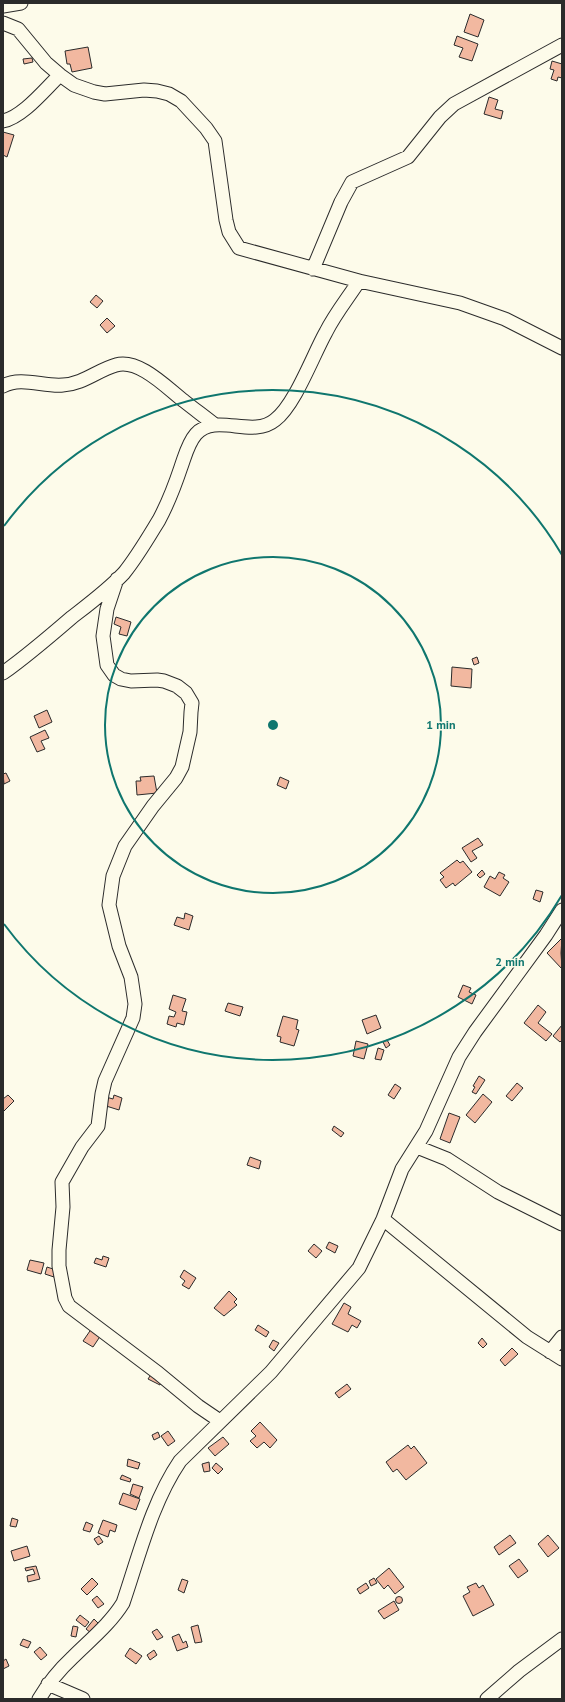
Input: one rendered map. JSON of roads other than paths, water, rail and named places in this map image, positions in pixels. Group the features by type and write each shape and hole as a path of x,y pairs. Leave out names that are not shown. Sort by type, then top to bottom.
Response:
{"street":[{"path":"3,6 22,3"},
{"path":"3,23 18,29 46,63 74,85 105,94 144,90 158,91 169,94 181,102 206,128 214,141 226,220 229,232 239,248 359,281 460,303 505,319 562,348"},
{"path":"313,269 340,202 352,182 408,157 440,117 454,104 562,45"},
{"path":"3,121 8,120 23,110 60,75"},
{"path":"3,673 33,651 125,571 159,519 190,444 196,434 205,427 216,425 246,428 265,426 275,421 285,410 298,389 327,330 359,281"},
{"path":"3,386 16,382 61,386 69,385 82,381 117,364 125,364 134,366 149,373 216,425"},
{"path":"117,579 107,609 103,636 107,664 114,675 121,679 131,681 164,681 176,686 186,693 192,703 190,732 182,767 176,778 128,840 113,876 109,905 119,946 131,976 135,1004 133,1018 105,1082 98,1126 82,1147 62,1182 63,1207 59,1266 65,1298 69,1306 158,1373 198,1406 220,1421"},
{"path":"39,1699 48,1684 118,1612 123,1603 158,1501 169,1478 180,1461 271,1372 359,1268 383,1219 402,1169 417,1147 433,1116 447,1080 459,1057 475,1032 546,935 562,910"},
{"path":"417,1147 447,1159 498,1192 562,1224"},
{"path":"383,1219 527,1336 562,1359"},
{"path":"550,1352 562,1337"},
{"path":"487,1699 497,1689 562,1639"},
{"path":"48,1684 83,1699"}]}
